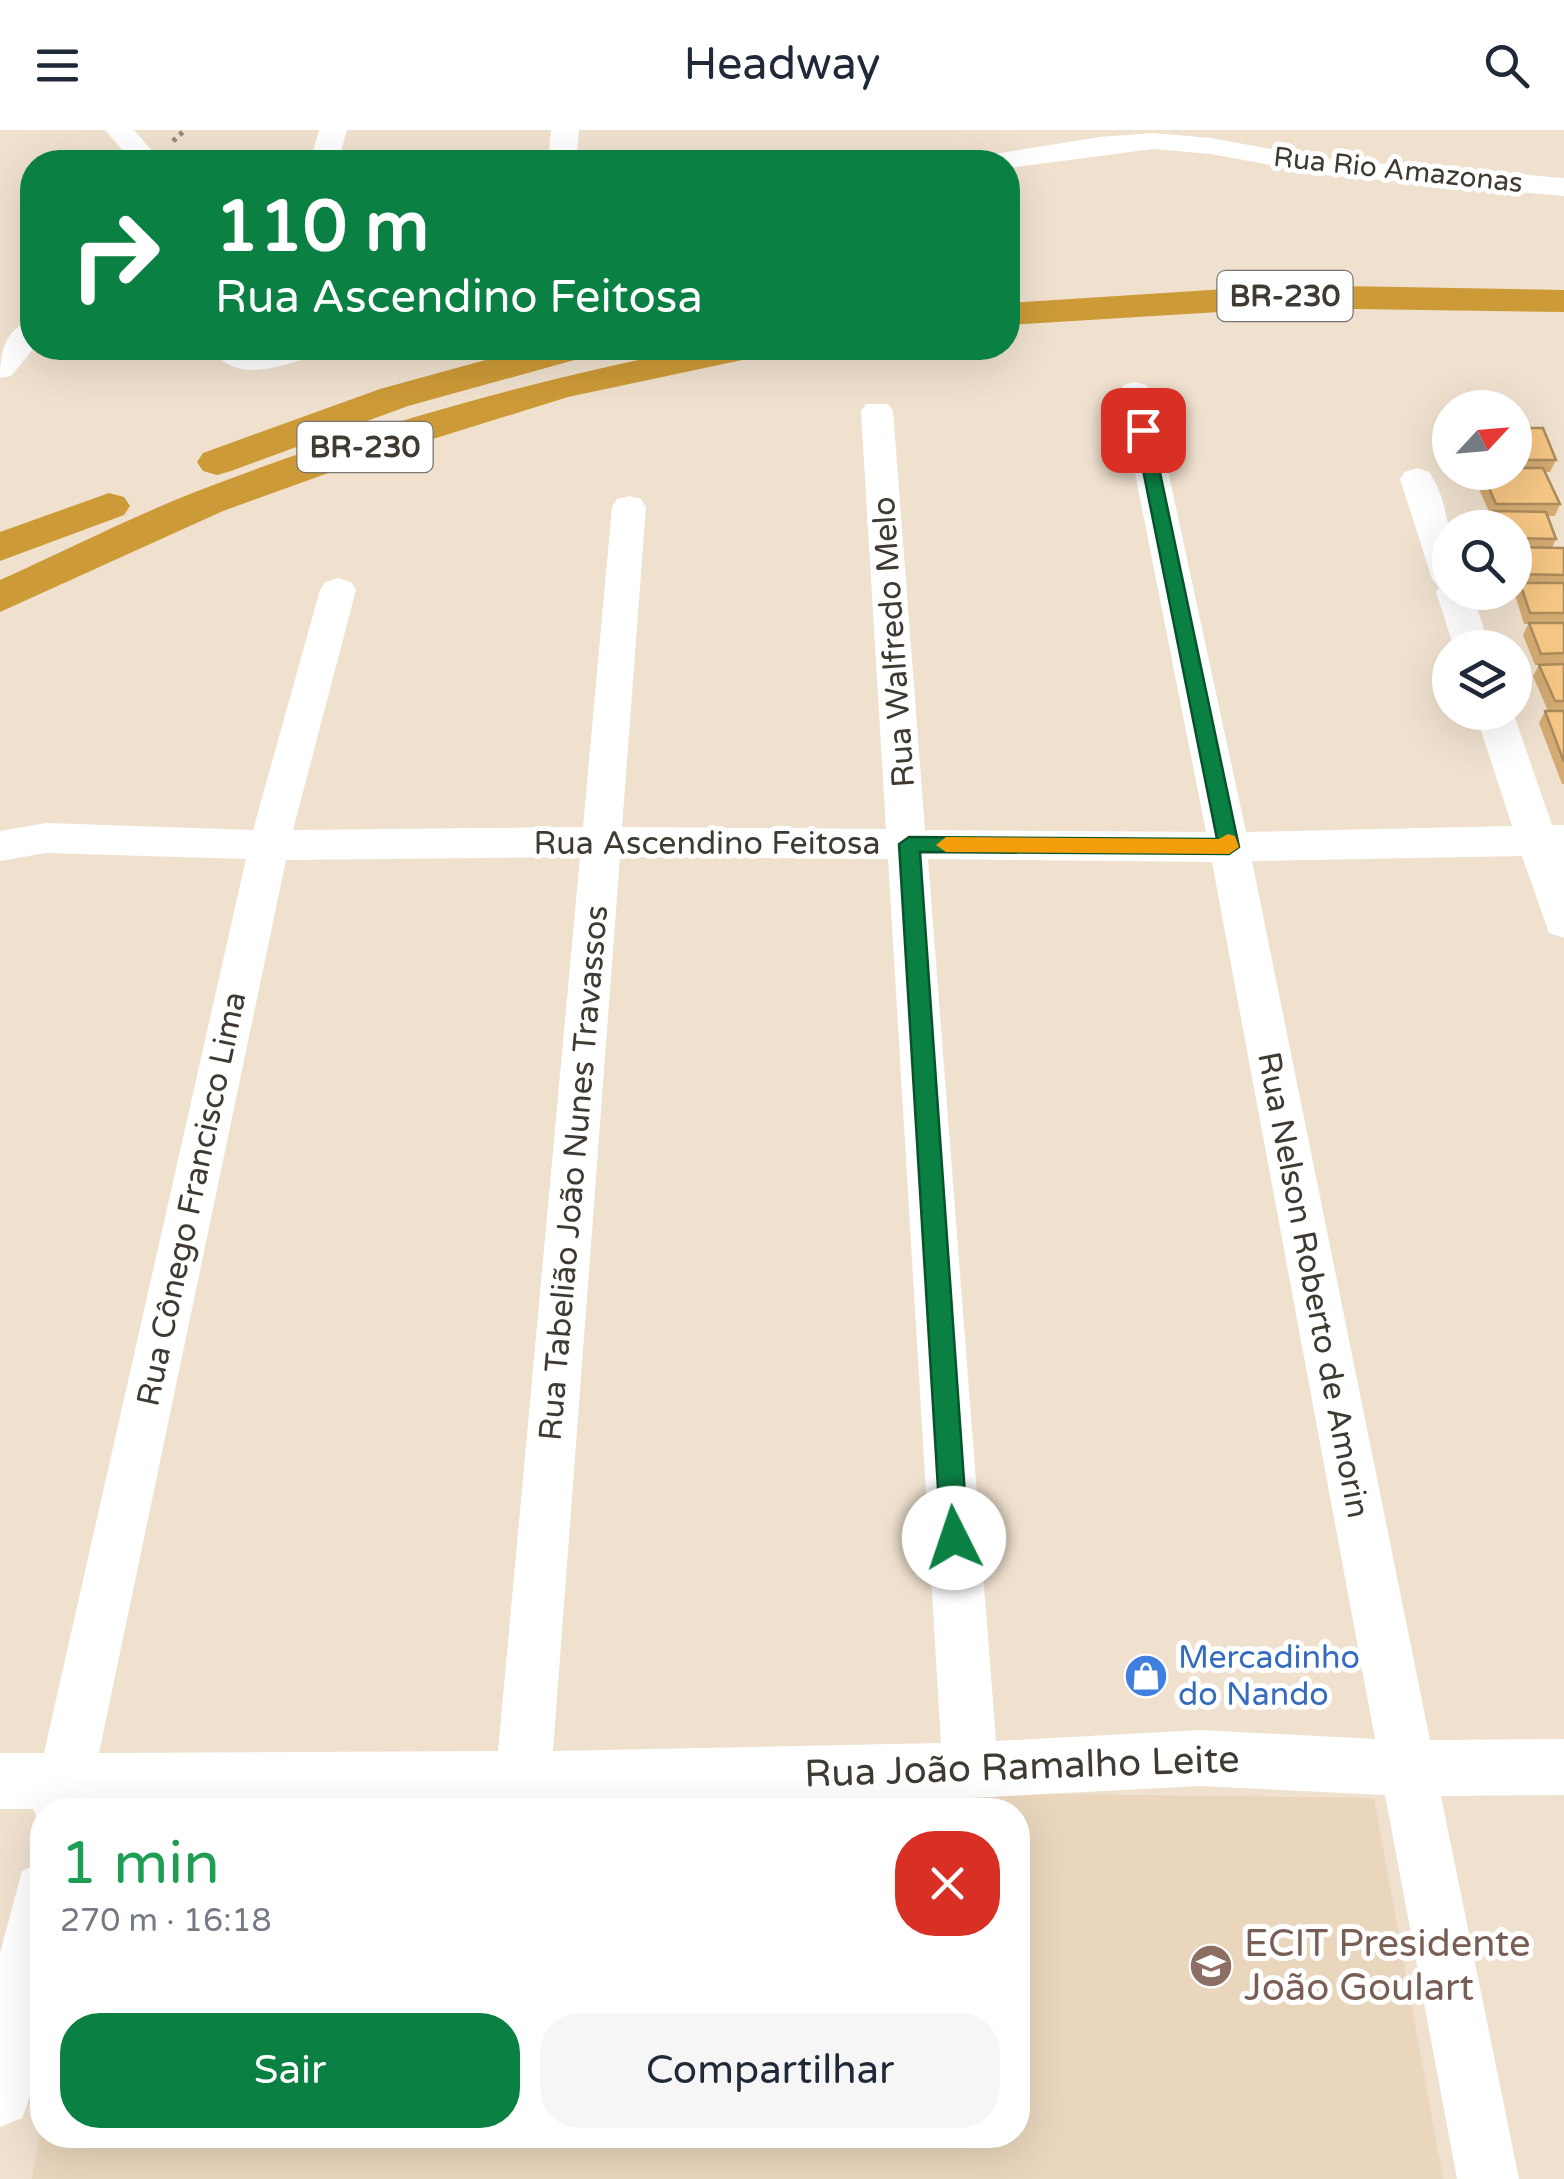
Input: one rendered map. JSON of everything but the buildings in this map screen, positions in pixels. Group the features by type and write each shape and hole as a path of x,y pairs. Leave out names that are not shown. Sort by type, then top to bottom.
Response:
{"highway":[{"name":"BR-230","path":"1020,280 1331,266 1564,277"},
{"name":"BR-230","path":"1020,313 1104,304 1322,294 1564,301"},
{"name":"BR-230","path":"0,560 109,506 316,420 523,360"},
{"name":"BR-230","path":"0,597 208,502 344,453 560,388 692,360"},
{"path":"0,547 109,506"},
{"path":"0,607 68,563"}],"street":[{"path":"119,130 137,150"},
{"name":"Rua Rio Amazonas","path":"1020,158 1153,141 1211,146 1347,169 1564,187"},
{"path":"0,368 20,344"},
{"name":"Rua Nelson Roberto de Amorin","path":"1135,392 1229,847 1488,2179"},
{"name":"Rua Walfredo Melo","path":"877,411 970,1770"},
{"path":"1417,479 1432,524"},
{"name":"Rua Tabelião João Nunes Travassos","path":"523,1779 629,507"},
{"name":"Rua Cônego Francisco Lima","path":"62,1794 269,845 338,590"},
{"path":"1502,730 1550,840 1564,922"},
{"name":"Rua Ascendino Feitosa","path":"0,846 46,838 269,845 601,842 1229,847 1550,840"},
{"name":"Rua João Ramalho Leite","path":"0,1781 62,1794 970,1770 1200,1758 1407,1768 1564,1768"},
{"path":"0,2096 30,1950"}],"shaded area":[{"name":"ECIT Presidente João Goulart","path":"104,1781 1374,1798 1443,2179 32,2179 38,2148 1030,2148 1030,1798 101,1798"}],"slow traffic":[{"path":"946,845 1229,847 1228,841"}],"place":[{"name":"Mercadinho do Nando","path":"1146,1676"},
{"name":"ECIT Presidente João Goulart","path":"1211,1966"}],"route":[{"path":"954,1538 909,844 1229,847 1143,430"}]}
